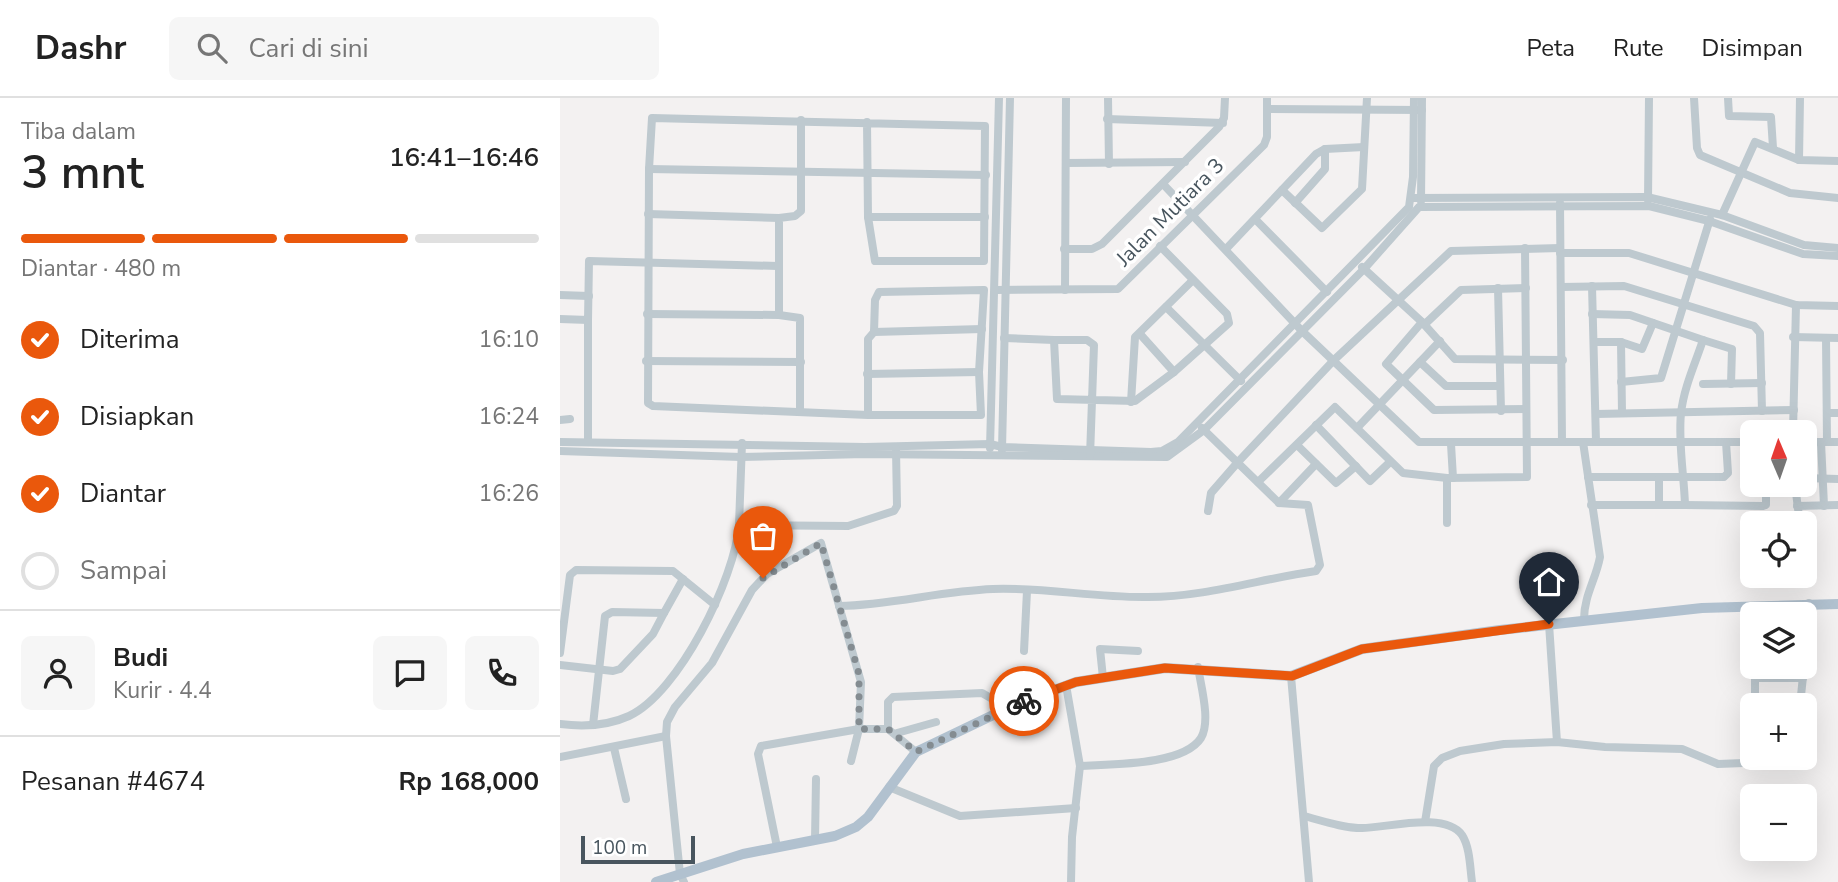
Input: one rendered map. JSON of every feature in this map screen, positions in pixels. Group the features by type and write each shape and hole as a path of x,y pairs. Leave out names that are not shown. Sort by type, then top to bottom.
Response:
{"main road":[{"path":"1817,603 1838,604"},
{"path":"656,882 682,878 777,847 815,840 856,827 868,817 916,752 1008,708 1066,685 1165,668 1198,667 1292,676 1362,649 1584,619 1740,608"}],"street":[{"path":"990,457 999,98"},
{"path":"1002,452 1010,98"},
{"path":"1065,290 1066,98"},
{"path":"1108,98 1109,164"},
{"path":"1064,249 1100,246 1223,122 1225,98"},
{"name":"Jalan Mutiara 3","path":"996,290 1115,291 1266,142 1267,98"},
{"path":"1282,191 1319,226 1325,227 1362,189 1367,98"},
{"path":"1090,455 1162,451 1178,442 1364,269 1421,202 1418,110 1415,98"},
{"path":"1299,327 1327,292 1410,202 1418,110 1422,98"},
{"path":"1648,202 1649,98"},
{"path":"1694,98 1698,152 1790,194 1838,198"},
{"path":"1728,98 1730,116 1770,116 1773,148"},
{"path":"1799,160 1800,98"},
{"path":"1267,109 1418,110"},
{"path":"867,122 868,218 875,261 984,261 985,126 867,122 801,120 652,118 646,361 648,403 653,406 868,415 981,415 979,372 984,290 879,292 875,300 874,332 868,339 868,415"},
{"path":"648,214 779,218 795,216 801,211 801,120"},
{"path":"1107,120 1223,122"},
{"path":"1722,215 1755,142 1799,160 1838,161"},
{"path":"1226,249 1325,149 1364,146"},
{"path":"1295,202 1325,169 1325,149"},
{"path":"1066,163 1185,162"},
{"path":"649,169 986,175"},
{"path":"1163,184 1299,327 1381,402 1419,442 1740,442"},
{"path":"1410,202 1648,202 1710,217 1803,254 1838,256"},
{"path":"1560,202 1562,442"},
{"path":"1710,217 1722,215 1804,245 1838,248"},
{"path":"868,218 985,217"},
{"path":"1621,382 1660,379 1710,217"},
{"path":"779,218 779,315"},
{"path":"1255,219 1327,292"},
{"path":"1054,340 1056,398 1063,401 1131,402 1205,346 1229,323 1229,318 1160,246"},
{"path":"1258,482 1335,407 1390,462 1408,474 1450,478 1525,478 1529,474 1525,248"},
{"path":"1208,511 1211,493 1334,360 1397,298 1455,249 1525,248 1629,253 1796,305 1838,306"},
{"path":"588,442 589,261 778,266"},
{"path":"1357,261 1424,323 1455,359 1563,360"},
{"path":"1131,402 1133,341 1193,279"},
{"path":"1592,286 1596,442"},
{"path":"1561,287 1624,286 1757,328 1760,333 1762,411"},
{"path":"1526,288 1461,290 1386,361 1401,381 1437,412 1526,409"},
{"path":"1498,289 1500,411"},
{"path":"560,295 589,296"},
{"path":"1794,420 1793,337 1796,305"},
{"path":"1166,307 1242,382"},
{"path":"647,314 779,315 800,318 800,412"},
{"path":"1592,314 1623,314 1732,349 1731,384"},
{"path":"560,319 588,320"},
{"path":"1594,342 1621,342 1642,349 1653,323"},
{"path":"874,332 982,329"},
{"path":"1140,334 1174,372"},
{"path":"1793,337 1838,338"},
{"path":"1004,338 1092,341 1090,455"},
{"path":"1824,506 1826,338"},
{"path":"1685,505 1680,442 1681,412 1687,385 1703,340"},
{"path":"1357,428 1440,341"},
{"path":"1621,342 1622,413"},
{"path":"646,361 801,362"},
{"path":"1420,362 1446,386 1500,386"},
{"path":"867,374 979,372"},
{"path":"560,451 741,457 896,451 990,457 1002,452 1167,457 1204,430 1242,382"},
{"path":"1703,384 1762,383"},
{"path":"1596,414 1794,410"},
{"path":"1827,412 1838,413"},
{"path":"560,419 570,419"},
{"path":"839,606 881,605 958,591 1027,591 1127,597 1185,596 1318,570 1308,505 1279,503 1197,424"},
{"path":"1316,425 1370,481 1390,462"},
{"path":"560,442 742,443 865,451"},
{"path":"1583,442 1600,557 1597,572 1586,594 1584,619"},
{"path":"1588,477 1727,476 1726,442"},
{"path":"1817,442 1838,442"},
{"path":"560,724 593,725 632,714 653,696 681,665 715,605 733,564 739,525 742,443"},
{"path":"896,451 990,444 1002,452"},
{"path":"1447,523 1451,444"},
{"path":"1297,445 1336,483 1356,466"},
{"path":"739,525 848,526 894,511 897,506 896,451"},
{"path":"1279,503 1316,464"},
{"path":"1659,477 1659,504"},
{"path":"1817,479 1838,479"},
{"path":"1591,505 1763,506 1766,505 1766,497"},
{"path":"1796,497 1798,511 1838,505"},
{"path":"817,526 861,682 859,729 851,761"},
{"path":"682,878 666,736 667,722 675,707 712,663 752,590 767,574 821,543"},
{"path":"560,653 572,571 673,571 715,605"},
{"path":"560,665 613,671 625,666 653,634 683,579"},
{"path":"1024,651 1027,591"},
{"path":"593,725 606,614 663,613"},
{"path":"1549,624 1558,742"},
{"path":"1103,678 1100,649 1138,651"},
{"path":"1080,766 1169,757 1196,743 1204,726 1198,667"},
{"path":"1292,676 1309,882"},
{"path":"1066,685 1080,766 1071,882"},
{"path":"916,752 892,731 888,702 893,697 982,693 1008,708"},
{"path":"777,847 758,749 764,744 859,729 892,731 936,722"},
{"path":"560,757 666,736"},
{"path":"1425,822 1434,766 1442,758 1504,744 1558,742 1605,747 1682,749 1718,764 1740,763"},
{"path":"614,748 626,799"},
{"path":"815,840 816,779"},
{"path":"890,788 960,816 1076,808"},
{"path":"1304,816 1334,825 1363,828 1425,822 1450,827 1461,833 1472,882"}],"way so far":[{"path":"763,578 821,543 859,674 862,690 859,729 888,729 897,733 916,752 956,730 1024,701"}],"route":[{"path":"1024,701 1076,682 1165,668 1198,667 1242,674 1292,676 1362,649 1549,624"}]}
